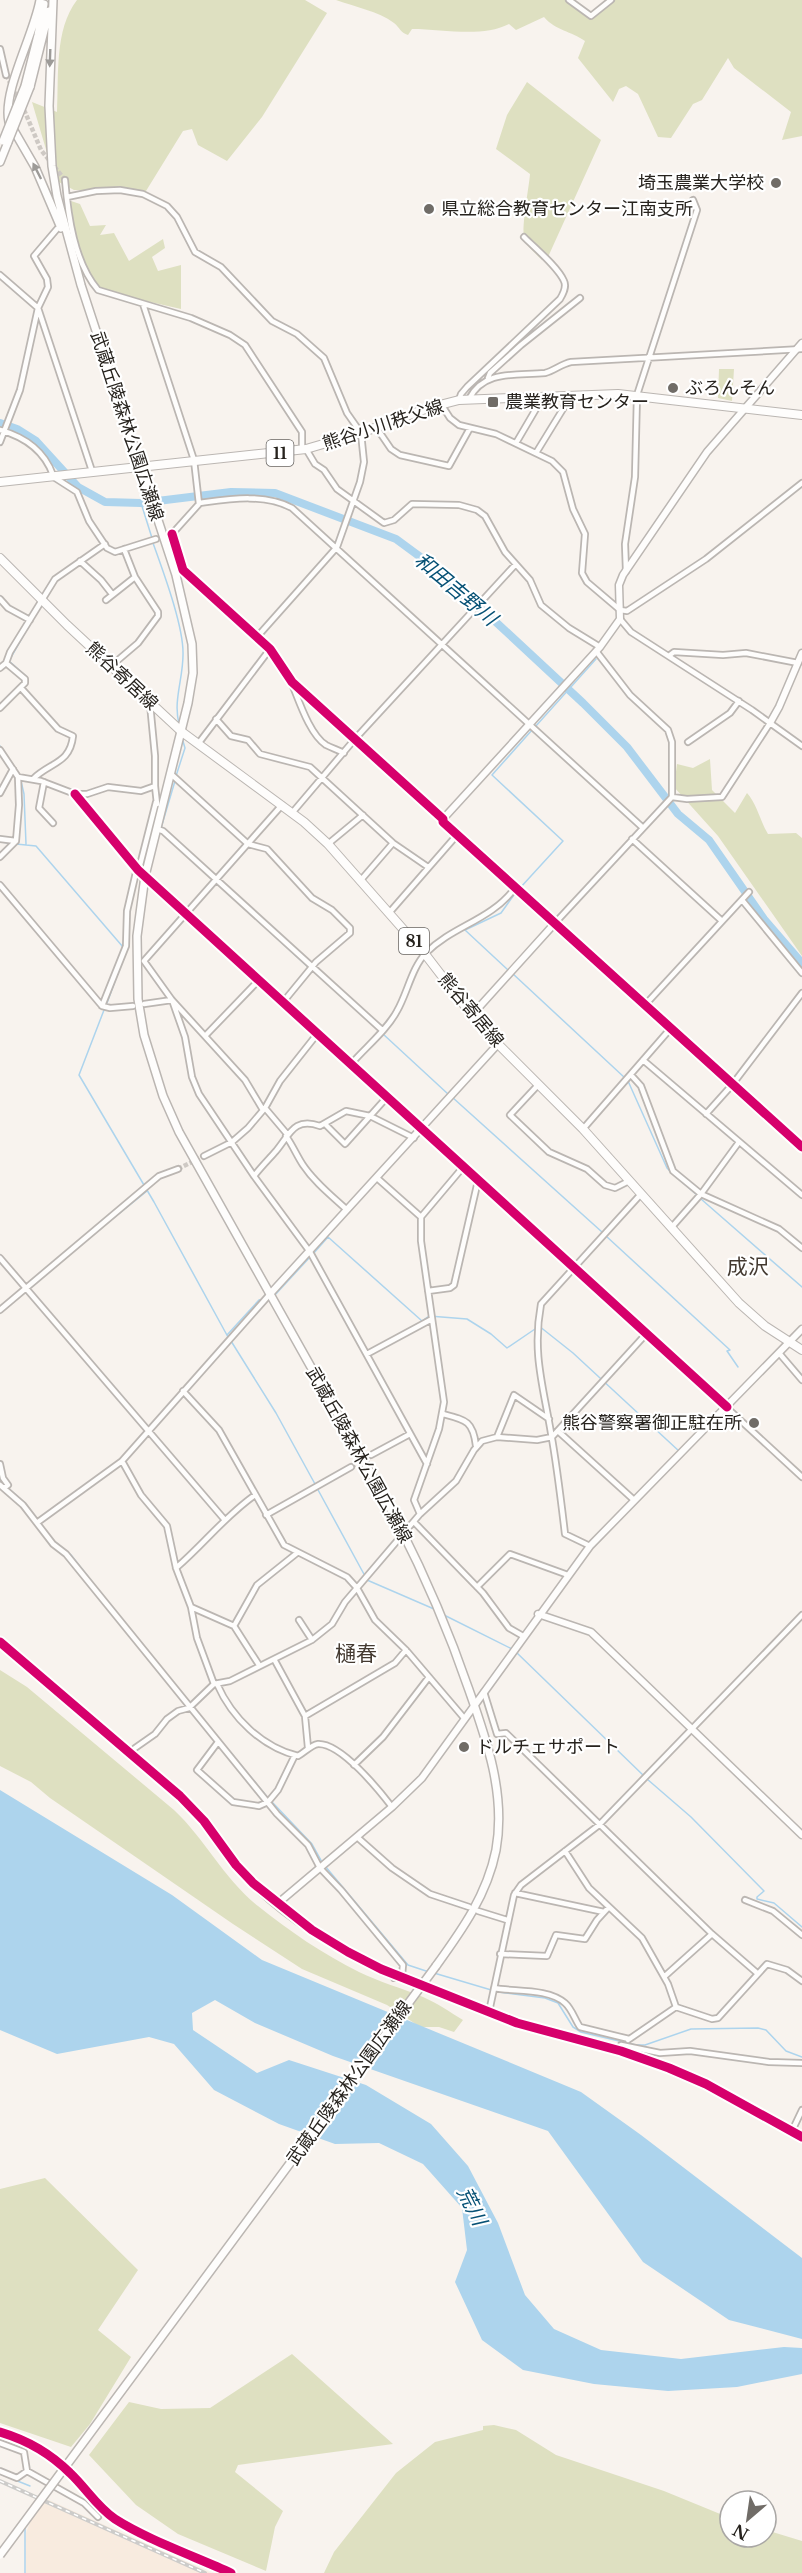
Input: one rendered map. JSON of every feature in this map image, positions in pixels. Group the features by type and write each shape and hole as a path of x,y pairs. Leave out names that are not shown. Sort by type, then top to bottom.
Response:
{"main road":[{"path":"27,87 39,35 42,0"},
{"name":"武蔵丘陵森林公園広瀬線","path":"0,2555 463,1928 482,1895 493,1863 498,1837 499,1812 493,1765 437,1604 404,1534 171,1116 144,1035 136,967 138,918 145,876 191,686 192,644 179,584 68,244 50,197 8,118 10,91 42,0"},
{"path":"0,162 44,36 52,0"},
{"name":"武蔵丘陵森林公園広瀬線","path":"52,0 49,106 51,149 57,196 68,244"},
{"path":"0,148 6,141"},
{"name":"熊谷小川秩父線","path":"0,482 304,450 361,433 441,404 470,399 544,395 637,395 802,415"},
{"name":"熊谷寄居線","path":"0,558 181,734 292,813 328,844 425,954 472,1015 583,1130 739,1303 765,1326 802,1350"}],"street":[{"path":"569,0 591,16 611,0"},
{"path":"0,49 6,75"},
{"path":"65,180 77,254 91,282 98,290 212,326 245,345 302,432 304,450 337,489 384,523 394,520 412,504 459,505 477,510 485,516 505,552 530,579 541,605 598,649 630,695 668,730 672,742 672,796 472,1015"},
{"path":"67,197 96,191 120,190 143,194 167,206 177,217 195,252 221,267 272,321 297,334 324,358 347,413 361,433 364,462 360,482 338,547 257,637"},
{"path":"626,571 625,544 635,477 637,395 697,210 693,200"},
{"path":"0,442 2,431 20,390 38,308 48,283 34,256 57,229"},
{"path":"459,400 467,387 560,299 564,290 565,281 524,237"},
{"path":"0,275 38,308 88,471"},
{"path":"470,399 490,373 580,298"},
{"path":"143,304 194,460 199,502 172,534 183,570 270,649 292,682 354,740 802,1147"},
{"path":"488,378 518,373 545,372 571,362 800,347"},
{"path":"443,819 598,649 620,619 620,585 626,571 707,452 800,347"},
{"path":"516,443 544,395"},
{"path":"536,453 563,410 569,395"},
{"path":"441,404 453,421 496,434 516,443 552,461 563,472 573,509 585,534 582,573 587,582 620,610 627,611 706,559 802,483"},
{"path":"376,427 395,453 449,466 470,428"},
{"path":"2,431 17,435 38,450 46,459 53,475 77,492 89,521 105,544 115,552 156,539"},
{"path":"199,502 260,499 282,503 292,508 338,547 642,827"},
{"path":"0,668 6,663 10,652 55,579 105,544"},
{"path":"111,666 138,643 158,616 158,612 135,577 124,549"},
{"path":"80,561 101,580 112,594"},
{"path":"292,813 354,740 515,565"},
{"path":"106,600 135,577"},
{"path":"0,599 8,608 29,622"},
{"path":"620,619 631,632 670,655 802,746"},
{"path":"198,744 270,649"},
{"path":"670,655 675,652 723,655 746,653 798,663"},
{"path":"672,796 687,799 722,797 770,723 802,653"},
{"path":"0,708 21,688 25,679 6,663"},
{"path":"292,682 302,711 320,739 325,745 344,753"},
{"path":"21,688 58,729 73,736 66,756 33,779"},
{"path":"688,742 730,713 739,701"},
{"path":"102,1006 126,946 127,911 156,802 155,756 149,702"},
{"path":"216,719 231,736 248,740 260,754 310,767 393,843 428,867"},
{"path":"0,750 18,777 19,805 16,841 0,857"},
{"path":"0,793 13,769"},
{"path":"171,774 248,844 267,849 312,898 332,910 350,928 350,933 313,967 284,1002"},
{"path":"18,777 44,782 75,794 92,792 108,786 141,791 155,786"},
{"path":"44,782 39,808 53,823"},
{"path":"75,794 145,876 802,1477"},
{"path":"156,802 162,808"},
{"path":"282,806 144,961 172,1000 245,1080 264,1109 296,1149 302,1164 317,1182 347,1210"},
{"path":"328,844 363,815"},
{"path":"157,829 163,831 217,879 382,1030"},
{"path":"389,913 457,835"},
{"path":"0,839 16,841"},
{"path":"632,839 722,921"},
{"path":"361,880 393,843"},
{"path":"0,885 102,1006 110,1008 133,1005"},
{"path":"352,1064 396,1013 425,954 459,928 488,915 503,903 515,888"},
{"path":"645,1005 750,892"},
{"path":"741,900 802,973"},
{"path":"206,1035 259,980"},
{"path":"706,1114 732,1085 802,993"},
{"path":"144,1005 172,1000"},
{"path":"172,1000 185,1037 192,1077 199,1094 309,1252 427,1464"},
{"path":"583,1130 671,1028"},
{"path":"204,1156 232,1142 264,1109 280,1081 318,1033"},
{"path":"38,1522 122,1461 270,1294 498,1044"},
{"path":"644,1060 802,1195"},
{"path":"631,1075 641,1086 673,1171 701,1194 779,1229 802,1248"},
{"path":"539,1084 510,1115 549,1152 587,1169 605,1185 615,1188 629,1180"},
{"path":"325,1124 345,1144 388,1096"},
{"path":"254,1176 291,1129 306,1123 320,1126 346,1111 370,1116 414,1138"},
{"path":"671,1228 701,1194 739,1142"},
{"path":"420,1514 414,1500 443,1414 444,1402 421,1241 421,1217 464,1166"},
{"path":"0,1310 159,1176 178,1168"},
{"path":"377,1178 421,1217"},
{"path":"428,1291 450,1288 454,1285 477,1185 481,1181"},
{"path":"590,1546 565,1534 552,1437 536,1349 540,1304 641,1194"},
{"path":"0,1258 224,1519"},
{"path":"367,1354 432,1319"},
{"path":"277,1904 392,1807 422,1778 538,1614 590,1546 802,1329"},
{"path":"135,1748 155,1734 166,1719 189,1708 215,1684 230,1682 259,1665 312,1640 332,1624 357,1588 420,1514 456,1481 476,1446 487,1438 537,1440 552,1437 647,1333"},
{"path":"779,1353 802,1380"},
{"path":"183,1391 219,1430 284,1545 347,1577 357,1588 375,1620 406,1650 464,1718"},
{"path":"497,1437 514,1395 549,1419"},
{"path":"443,1414 463,1419 474,1430 476,1446"},
{"path":"559,1432 634,1500"},
{"path":"371,1455 410,1434"},
{"path":"122,1461 141,1495 167,1526 176,1568 190,1607 196,1638 215,1684 237,1718 265,1742 298,1756 316,1744 327,1745 354,1765 392,1807"},
{"path":"0,1464 3,1478 8,1485 2,1486"},
{"path":"266,1515 351,1467"},
{"path":"2,1486 38,1522 53,1544 66,1554 189,1708 268,1802 308,1845 320,1868 402,1965 402,1976"},
{"path":"176,1568 199,1549 224,1519 255,1495"},
{"path":"414,1522 477,1587 509,1628 523,1635"},
{"path":"234,1626 257,1585 297,1553"},
{"path":"477,1587 510,1554 568,1575"},
{"path":"190,1607 234,1626 259,1665"},
{"path":"538,1614 591,1632 802,1835"},
{"path":"489,2012 507,1920 515,1893 521,1885 598,1825 802,1615"},
{"path":"299,1620 312,1640"},
{"path":"0,1642 189,1804 240,1870 277,1904 334,1944 381,1969 537,2030 660,2053 690,2051 769,2062 802,2063"},
{"path":"306,1716 395,1664 406,1650"},
{"path":"274,1659 306,1716 308,1749"},
{"path":"354,1765 383,1737 429,1677"},
{"path":"484,1692 497,1734 506,1733 712,1934 758,1973"},
{"path":"218,1742 197,1770 233,1802 259,1806 268,1802 278,1790 295,1755"},
{"path":"357,1837 392,1868 430,1894 469,1907"},
{"path":"565,1851 589,1888 642,1938 664,1976 676,2007"},
{"path":"515,1893 604,1912"},
{"path":"745,1900 773,1911 802,1935"},
{"path":"500,1954 547,1956 556,1935 585,1939 609,1908"},
{"path":"478,1911 507,1920"},
{"path":"664,1976 712,1934"},
{"path":"676,2007 712,2019 718,2018 758,1973 770,1963 787,1970 802,1981"},
{"path":"394,1978 402,1976"},
{"path":"494,1988 535,1993 560,1999 566,2004 580,2027 629,2039"},
{"path":"619,2047 676,2007"},
{"path":"619,2047 706,2084 802,2137"},
{"path":"792,2132 802,2110"},
{"path":"0,2443 24,2452 27,2471"},
{"path":"0,2471 17,2478 27,2471"},
{"path":"27,2471 82,2502 99,2517"}],"shaded area":[{"path":"40,2496 211,2573 26,2573 26,2533"}],"green space":[{"path":"77,0 305,0 327,13 262,117 227,161 198,145 192,129 183,131 146,191 74,190 55,180 32,102 57,112 61,39 64,25"},
{"path":"336,0 565,0 593,19 614,0 802,0 802,136 782,140 791,112 734,68 728,58 702,100 693,104 671,138 658,137 638,94 626,86 619,89 613,102 578,58 585,41 559,28 544,17 516,30 509,24 475,32 412,29 408,35 381,15"},
{"path":"527,82 601,140 548,257 542,260 525,242 524,237 530,174 496,149 507,115"},
{"path":"71,201 80,204 90,226 106,225 100,235 114,233 129,261 163,239 165,248 152,257 158,271 181,265 181,309 98,290 76,246"},
{"path":"719,369 734,369 732,401 718,398"},
{"path":"710,759 712,790 735,813 747,793 768,834 796,833 802,838 802,956 718,836 674,787 677,764 693,768"},
{"path":"0,1670 27,1687 174,1810 235,1884 258,1906 307,1942 346,1965 374,1979 428,1999 463,2020 454,2032 439,2027 420,2027 387,2005 302,1969 50,1798 31,1782 0,1766"},
{"path":"45,2178 138,2270 98,2330 131,2357 90,2424 71,2447 0,2423 0,2189"},
{"path":"292,2354 393,2444 238,2465 235,2472 283,2511 275,2527 266,2571 178,2534 136,2505 89,2455 129,2402 161,2409 210,2408"},
{"path":"494,2425 516,2430 556,2455 664,2491 718,2513 718,2549 778,2549 778,2534 802,2541 802,2573 324,2573 334,2552 396,2473 435,2442 483,2430 483,2426"}],"water":[{"name":"荒川","path":"0,1790 172,1895 262,1960 581,2092 802,2258 802,2339 729,2320 643,2262 548,2131 333,2056 255,2023 215,2000 192,2013 193,2030 257,2073 289,2060 366,2085 431,2124 468,2166 498,2223 525,2295 554,2329 601,2350 681,2359 784,2347 802,2348 802,2374 737,2387 668,2391 594,2384 523,2370 482,2340 455,2282 467,2250 462,2208 423,2164 379,2143 335,2144 279,2124 214,2090 174,2044 149,2037 57,2054 0,2030"}],"waterway":[{"name":"和田吉野川","path":"0,423 17,429 36,441 78,487 105,502 141,503 231,492 275,493 396,539 434,567 464,597 484,611 627,747 678,814 709,840 764,919 802,963"},
{"path":"141,503 152,538"},
{"path":"153,543 172,599 182,643 183,664 177,707 179,724"},
{"path":"25,687 27,677 9,661 30,624"},
{"path":"535,727 596,659"},
{"path":"520,888 563,841 492,775 532,730"},
{"path":"176,776 185,748 182,738"},
{"path":"0,746 19,774"},
{"path":"21,781 24,794 26,844"},
{"path":"161,828 175,781"},
{"path":"0,842 11,843"},
{"path":"16,844 36,846 123,947"},
{"path":"199,867 213,880"},
{"path":"217,883 308,967"},
{"path":"508,970 465,930 501,913 516,892"},
{"path":"107,1003 126,951"},
{"path":"312,970 380,1031"},
{"path":"512,973 625,1078"},
{"path":"104,1010 79,1075 154,1202 228,1337"},
{"path":"383,1034 448,1094"},
{"path":"628,1081 670,1171"},
{"path":"452,1097 602,1232"},
{"path":"674,1175 697,1195"},
{"path":"95,1233 147,1191"},
{"path":"701,1199 802,1287"},
{"path":"606,1236 730,1350 727,1351 738,1367"},
{"path":"313,1254 328,1237 422,1321 429,1316 467,1319 491,1334 507,1348 535,1329"},
{"path":"274,1296 310,1257"},
{"path":"0,1313 50,1271"},
{"path":"227,1335 259,1300 264,1299"},
{"path":"539,1326 573,1353 680,1452"},
{"path":"231,1341 276,1413 315,1484"},
{"path":"0,1478 4,1485"},
{"path":"8,1488 25,1503 37,1519"},
{"path":"317,1488 365,1576"},
{"path":"53,1540 71,1555 122,1620"},
{"path":"367,1580 434,1609"},
{"path":"444,1615 512,1649"},
{"path":"516,1652 644,1776"},
{"path":"163,1670 190,1703"},
{"path":"193,1707 268,1798"},
{"path":"647,1779 691,1817 764,1891 757,1899 774,1903 802,1927"},
{"path":"272,1802 312,1844 322,1862"},
{"path":"325,1866 408,1965 429,1972"},
{"path":"434,1973 498,1992 545,1998 558,2003 573,2027 581,2032 636,2045 645,2045 691,2029 758,2028 766,2030 786,2051 802,2057"},
{"path":"0,2474 30,2486"},
{"path":"25,2527 25,2573"}],"tunnel":[{"path":"6,75 41,150 65,180"},
{"path":"178,1169 204,1156"},
{"path":"351,1467 371,1455"}],"railway":[{"path":"0,2481 205,2573"}],"cycle path":[{"path":"172,534 183,570 270,649 292,682 802,1147"},
{"path":"75,794 138,870 727,1407"},
{"path":"0,1642 180,1796 204,1821 236,1865 253,1883 312,1930 381,1969 517,2023 621,2051 669,2068 706,2084 802,2137"},
{"path":"0,2432 29,2443 54,2459 115,2519 156,2541 231,2573"}],"place":[{"name":"埼玉農業大学校","path":"776,183"},
{"name":"県立総合教育センター江南支所","path":"429,209"},
{"name":"ぶろんそん","path":"673,388"},
{"name":"農業教育センター","path":"493,402"},
{"name":"熊谷警察署御正駐在所","path":"754,1423"},
{"name":"ドルチェサポート","path":"464,1747"}],"district":[{"name":"成沢","path":"748,1267"},
{"name":"樋春","path":"356,1654"}]}
